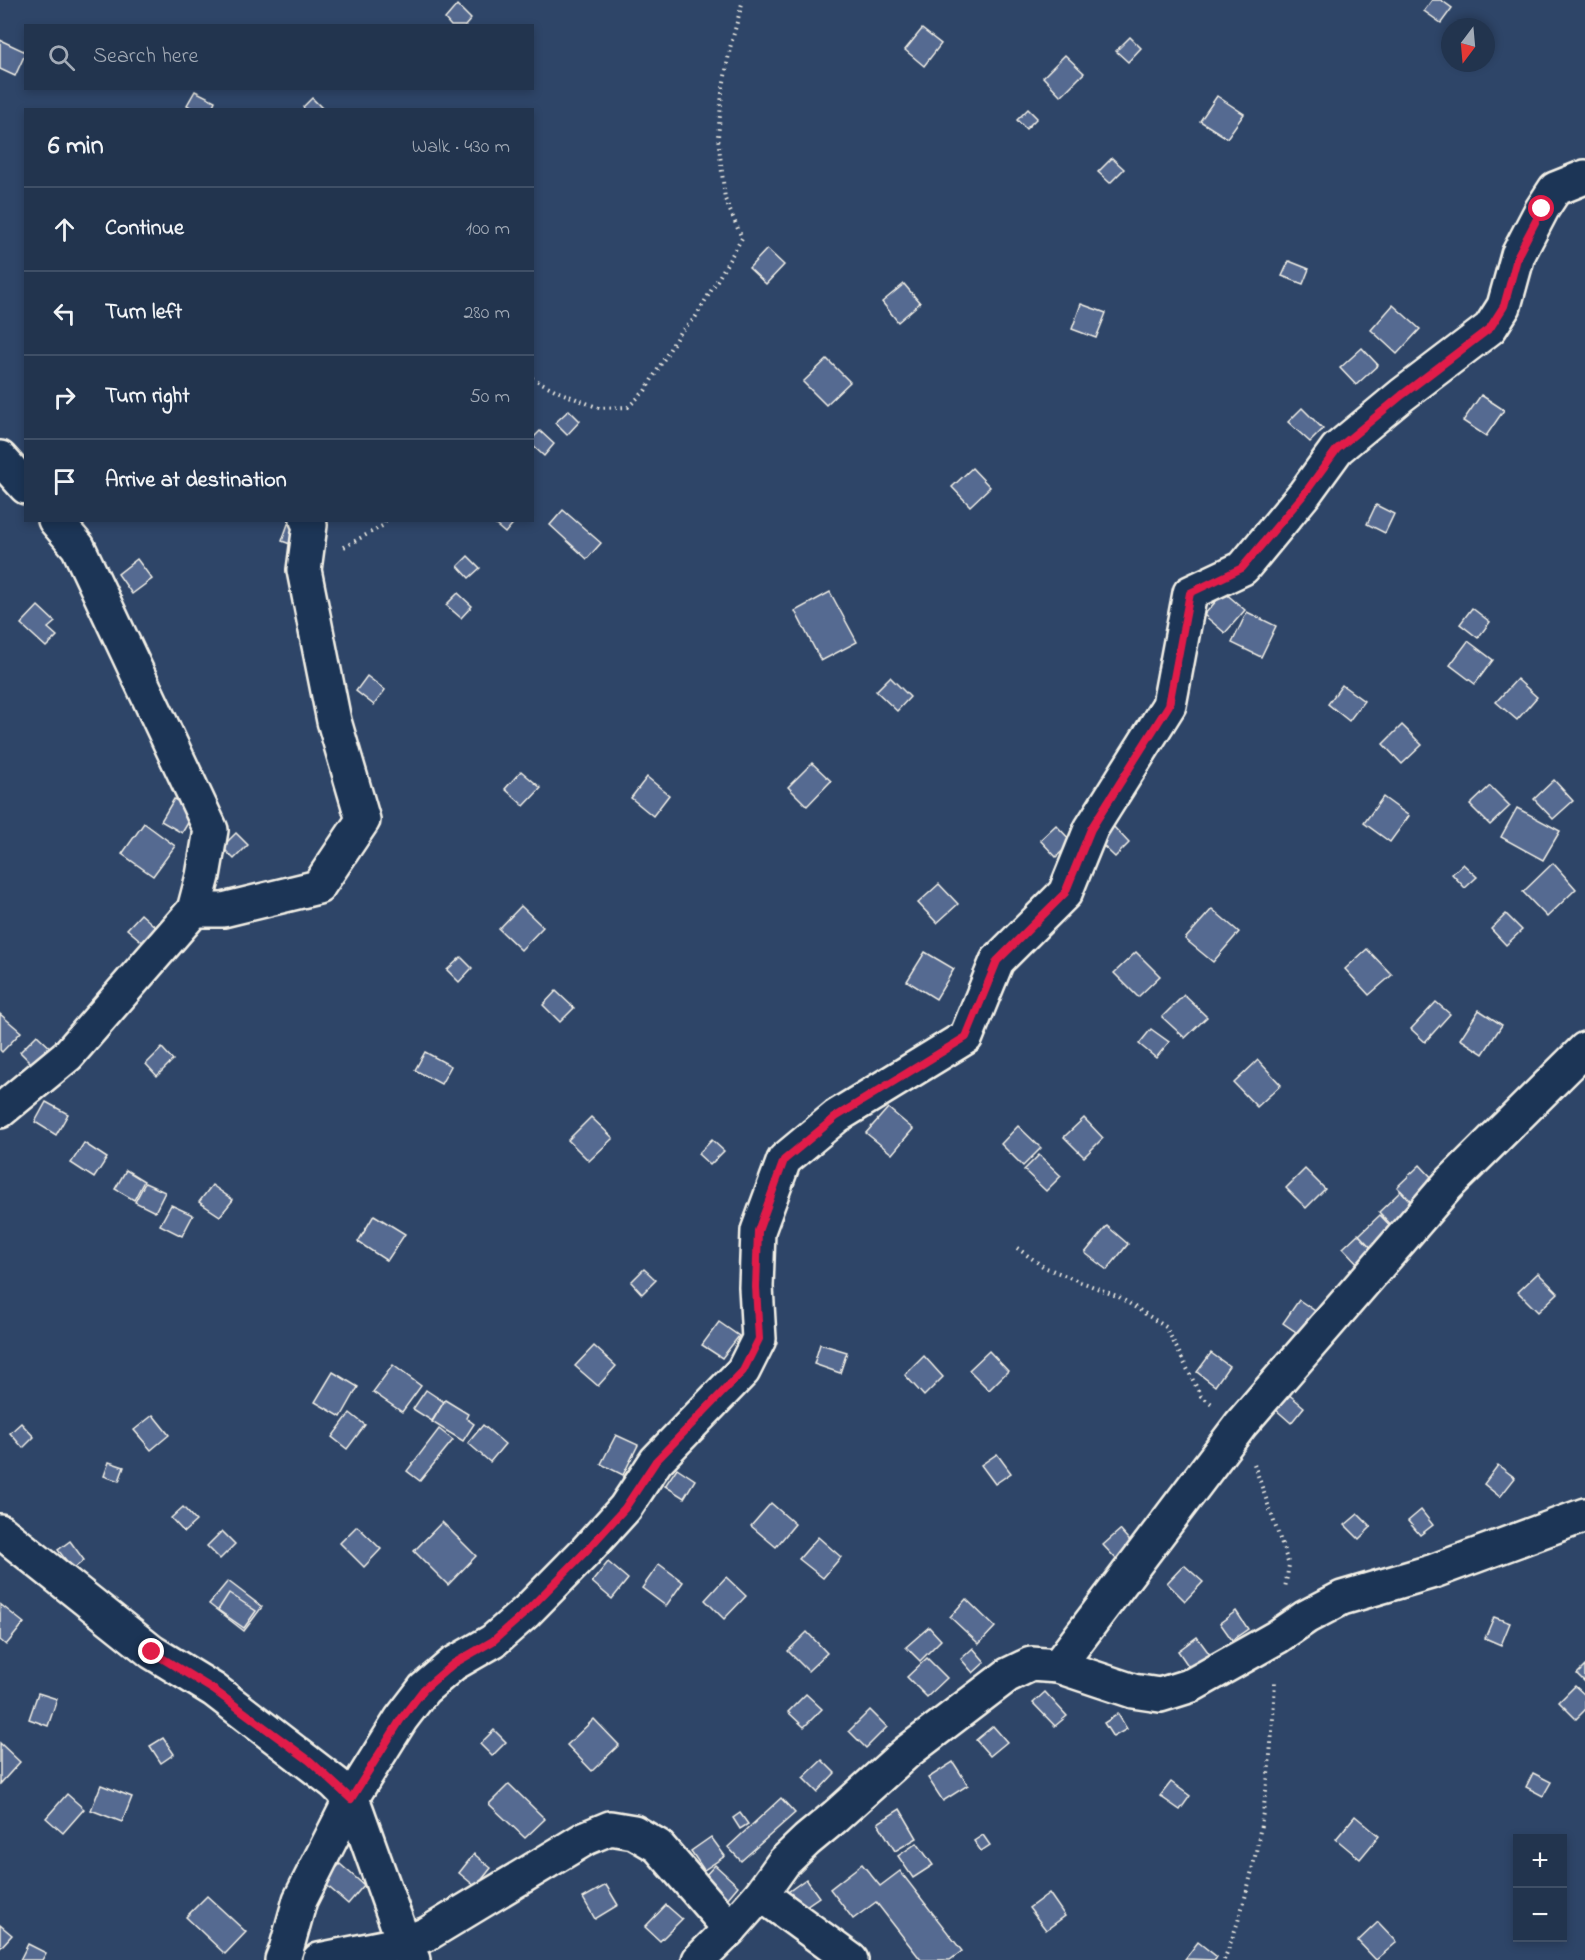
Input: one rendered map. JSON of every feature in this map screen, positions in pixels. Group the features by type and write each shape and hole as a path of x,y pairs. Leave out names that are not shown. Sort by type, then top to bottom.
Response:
{"street":[{"path":"282,1960 300,1900 351,1799 401,1719 424,1689 453,1664 493,1641 526,1612 625,1508 656,1461 743,1371 759,1339 756,1287 758,1231 784,1160 837,1116 966,1037 997,961 1065,893 1091,829 1169,705 1190,593 1242,568 1305,493 1337,449 1402,395 1490,328 1504,306 1518,255 1542,209 1556,189 1585,177"},
{"path":"0,458 24,485"},
{"path":"0,1111 68,1055 194,910 211,830 78,547 57,522"},
{"path":"194,910 223,910 318,887 363,820 334,722 304,570 310,525 308,522"},
{"path":"1058,1666 1241,1424 1448,1185 1585,1049"},
{"path":"699,1960 761,1894 784,1862 807,1840 907,1752 1008,1675 1031,1664 1058,1666 1132,1691 1160,1695 1192,1686 1277,1637 1306,1617 1342,1598 1434,1571 1585,1515"},
{"path":"0,1531 152,1652 214,1690 310,1761 351,1799 409,1952"},
{"path":"319,1960 409,1952 447,1923 586,1838 610,1828 634,1832 658,1846 730,1929"},
{"path":"761,1894 851,1960"}],"path":[{"path":"534,379 599,408 628,407 645,391 680,332 695,318 742,238 725,199 718,137 722,93 730,48 743,0"},
{"path":"1017,1248 1044,1267 1119,1297 1166,1328 1201,1396 1241,1424 1289,1565 1277,1637 1272,1748 1257,1846 1236,1930 1224,1960"}],"building":[{"path":"1432,0 1441,0 1452,8 1445,18 1441,18 1441,23 1424,11"},
{"path":"457,5 471,19 467,24 449,24 445,19"},
{"path":"922,29 941,44 924,66 905,50"},
{"path":"1130,37 1141,48 1128,62 1116,51"},
{"path":"0,40 24,51 15,76 0,69"},
{"path":"1065,55 1084,73 1061,96 1043,77"},
{"path":"195,91 215,101 212,108 192,108 187,105"},
{"path":"1217,96 1244,114 1227,138 1200,121"},
{"path":"312,98 322,108 304,108"},
{"path":"1028,109 1037,118 1026,129 1017,120"},
{"path":"1112,158 1124,169 1110,183 1098,172"},
{"path":"767,249 784,265 766,284 749,268"},
{"path":"1289,261 1309,269 1303,284 1282,276"},
{"path":"904,284 920,303 898,322 882,302"},
{"path":"1081,304 1106,313 1096,338 1072,329"},
{"path":"1393,305 1420,329 1397,354 1371,330"},
{"path":"1362,348 1378,365 1356,385 1340,368"},
{"path":"827,359 850,382 826,405 803,382"},
{"path":"1481,395 1504,410 1486,436 1463,421"},
{"path":"1302,408 1323,429 1310,442 1288,422"},
{"path":"569,410 580,421 567,435 555,423"},
{"path":"540,431 554,444 544,456 534,447 534,437"},
{"path":"972,468 990,487 970,506 952,487"},
{"path":"1376,505 1394,514 1385,533 1367,524"},
{"path":"563,510 601,543 587,559 550,525"},
{"path":"492,522 514,522 505,533"},
{"path":"288,524 307,530 301,548 282,541"},
{"path":"468,556 480,568 469,578 458,566"},
{"path":"137,559 152,579 132,594 118,574"},
{"path":"830,592 857,642 821,661 795,611"},
{"path":"1224,592 1245,610 1225,633 1204,615"},
{"path":"458,593 472,606 461,618 446,605"},
{"path":"38,606 55,622 48,628 57,636 46,647 21,624"},
{"path":"1472,608 1490,622 1478,638 1460,624"},
{"path":"1247,612 1276,626 1261,657 1232,643"},
{"path":"1468,641 1493,660 1475,684 1450,665"},
{"path":"367,676 385,690 374,705 356,691"},
{"path":"890,677 910,697 897,711 876,691"},
{"path":"1517,679 1537,697 1517,720 1496,702"},
{"path":"1342,685 1364,701 1349,721 1328,704"},
{"path":"1402,725 1422,745 1402,764 1383,744"},
{"path":"812,763 831,781 807,806 788,787"},
{"path":"521,771 541,788 524,806 505,789"},
{"path":"647,777 669,795 653,816 631,798"},
{"path":"1554,780 1573,801 1553,819 1534,799"},
{"path":"1490,786 1510,806 1490,825 1470,805"},
{"path":"1383,797 1409,816 1390,842 1364,823"},
{"path":"174,799 195,811 182,833 161,821"},
{"path":"1517,808 1560,831 1543,860 1501,837"},
{"path":"144,823 175,846 153,876 122,854"},
{"path":"1056,825 1072,842 1056,857 1040,840"},
{"path":"1112,825 1129,843 1115,857 1097,840"},
{"path":"236,833 248,845 234,859 222,847"},
{"path":"1553,863 1576,889 1547,917 1523,892"},
{"path":"1463,864 1477,877 1465,888 1452,874"},
{"path":"939,884 958,904 937,923 918,903"},
{"path":"521,906 543,927 521,950 499,929"},
{"path":"1212,909 1239,932 1213,962 1185,939"},
{"path":"141,914 159,930 146,945 127,929"},
{"path":"1506,914 1522,930 1506,945 1491,929"},
{"path":"1367,949 1392,975 1369,995 1345,969"},
{"path":"925,952 954,969 936,999 907,981"},
{"path":"1136,952 1160,976 1138,997 1114,973"},
{"path":"461,957 472,968 459,982 447,970"},
{"path":"556,991 574,1008 560,1022 543,1005"},
{"path":"1184,995 1207,1017 1185,1038 1162,1017"},
{"path":"1436,1002 1450,1014 1425,1042 1411,1029"},
{"path":"1479,1010 1502,1025 1483,1054 1460,1039"},
{"path":"0,1014 21,1032 2,1052 0,1050"},
{"path":"1151,1029 1169,1042 1156,1058 1139,1044"},
{"path":"37,1035 56,1053 39,1071 20,1052"},
{"path":"162,1048 173,1060 157,1076 146,1064"},
{"path":"425,1052 451,1066 441,1084 415,1070"},
{"path":"1258,1060 1281,1085 1257,1107 1234,1083"},
{"path":"46,1102 68,1114 56,1135 35,1122"},
{"path":"888,1108 913,1129 892,1154 866,1133"},
{"path":"591,1117 613,1138 589,1161 568,1140"},
{"path":"1084,1118 1103,1138 1084,1157 1064,1137"},
{"path":"1018,1126 1041,1148 1023,1166 1001,1144"},
{"path":"712,1140 724,1151 710,1165 698,1154"},
{"path":"84,1143 107,1158 94,1178 71,1163"},
{"path":"1039,1155 1061,1176 1046,1191 1024,1170"},
{"path":"1420,1165 1434,1180 1411,1201 1397,1187"},
{"path":"1305,1169 1325,1189 1306,1208 1286,1188"},
{"path":"126,1170 144,1181 134,1200 115,1189"},
{"path":"145,1183 165,1192 155,1212 135,1202"},
{"path":"212,1185 233,1200 220,1216 199,1202"},
{"path":"1401,1191 1417,1209 1396,1230 1379,1212"},
{"path":"171,1205 193,1215 182,1236 160,1225"},
{"path":"374,1215 405,1234 387,1261 358,1242"},
{"path":"1380,1215 1396,1232 1375,1252 1359,1235"},
{"path":"1107,1226 1128,1244 1107,1270 1085,1253"},
{"path":"1358,1234 1377,1254 1362,1268 1343,1248"},
{"path":"644,1269 656,1280 642,1294 631,1282"},
{"path":"1538,1273 1558,1293 1538,1312 1518,1292"},
{"path":"1299,1300 1324,1317 1308,1340 1283,1323"},
{"path":"719,1322 739,1336 722,1358 702,1345"},
{"path":"820,1344 847,1352 840,1373 814,1364"},
{"path":"594,1346 616,1366 598,1386 575,1366"},
{"path":"989,1351 1008,1371 989,1390 969,1370"},
{"path":"1211,1353 1229,1366 1215,1386 1197,1372"},
{"path":"924,1356 943,1377 924,1396 905,1375"},
{"path":"393,1365 421,1386 402,1412 373,1392"},
{"path":"333,1372 358,1387 341,1417 315,1402"},
{"path":"426,1390 444,1402 432,1421 413,1409"},
{"path":"1287,1393 1304,1407 1291,1423 1274,1408"},
{"path":"445,1400 468,1414 466,1418 474,1424 463,1441 432,1422"},
{"path":"350,1413 365,1425 347,1449 332,1437"},
{"path":"153,1415 169,1435 151,1450 134,1430"},
{"path":"21,1423 34,1437 23,1448 10,1433"},
{"path":"483,1425 505,1444 490,1462 468,1443"},
{"path":"439,1429 453,1440 420,1481 407,1471"},
{"path":"616,1435 638,1445 623,1475 601,1464"},
{"path":"997,1454 1011,1473 995,1484 981,1465"},
{"path":"109,1462 124,1467 119,1481 104,1476"},
{"path":"1498,1465 1515,1478 1500,1497 1484,1484"},
{"path":"677,1468 695,1480 684,1498 665,1486"},
{"path":"771,1503 795,1524 776,1547 751,1526"},
{"path":"183,1507 196,1521 184,1532 171,1518"},
{"path":"1421,1510 1433,1525 1420,1535 1408,1521"},
{"path":"1358,1514 1371,1527 1359,1539 1345,1525"},
{"path":"442,1522 476,1556 448,1585 414,1551"},
{"path":"357,1526 381,1549 364,1567 340,1543"},
{"path":"1120,1530 1135,1547 1118,1561 1103,1545"},
{"path":"222,1531 235,1544 220,1559 207,1546"},
{"path":"818,1537 841,1557 823,1578 799,1559"},
{"path":"70,1541 84,1560 73,1569 58,1550"},
{"path":"608,1562 628,1579 612,1599 592,1582"},
{"path":"659,1564 683,1582 666,1606 642,1588"},
{"path":"1184,1565 1203,1582 1185,1601 1167,1583"},
{"path":"726,1577 746,1596 724,1619 705,1600"},
{"path":"228,1581 262,1607 244,1631 209,1604"},
{"path":"229,1593 256,1611 244,1628 218,1610"},
{"path":"966,1599 995,1627 979,1644 950,1617"},
{"path":"0,1604 24,1623 6,1645 0,1640"},
{"path":"1236,1611 1248,1629 1232,1640 1220,1623"},
{"path":"1494,1617 1510,1623 1501,1645 1485,1638"},
{"path":"929,1627 941,1640 920,1661 906,1647"},
{"path":"807,1632 827,1653 808,1671 788,1651"},
{"path":"1197,1637 1211,1656 1191,1670 1178,1651"},
{"path":"973,1648 985,1662 973,1673 961,1659"},
{"path":"927,1658 947,1678 927,1697 907,1677"},
{"path":"1585,1666 1585,1682 1577,1674"},
{"path":"1575,1686 1585,1695 1585,1710 1576,1719 1559,1702"},
{"path":"1045,1692 1067,1716 1055,1726 1033,1703"},
{"path":"38,1693 57,1699 48,1726 29,1719"},
{"path":"806,1694 822,1709 804,1727 788,1712"},
{"path":"870,1710 887,1727 866,1748 849,1731"},
{"path":"1118,1714 1127,1729 1113,1737 1104,1723"},
{"path":"594,1719 619,1745 592,1771 567,1745"},
{"path":"993,1726 1007,1742 990,1756 976,1740"},
{"path":"494,1730 506,1742 492,1756 480,1744"},
{"path":"163,1738 174,1754 161,1763 150,1746"},
{"path":"0,1743 20,1762 0,1784"},
{"path":"822,1760 835,1773 817,1792 803,1778"},
{"path":"953,1762 968,1785 943,1801 928,1778"},
{"path":"1533,1773 1551,1782 1543,1796 1526,1787"},
{"path":"1171,1782 1190,1796 1180,1810 1160,1796"},
{"path":"509,1784 545,1819 525,1838 489,1804"},
{"path":"101,1785 132,1797 122,1822 91,1810"},
{"path":"67,1794 84,1809 63,1833 46,1818"},
{"path":"781,1798 795,1813 741,1861 728,1847"},
{"path":"900,1809 917,1838 895,1851 878,1823"},
{"path":"740,1813 748,1824 740,1829 733,1818"},
{"path":"1355,1816 1379,1836 1360,1859 1336,1839"},
{"path":"983,1835 990,1845 981,1851 974,1841"},
{"path":"711,1837 725,1856 704,1870 691,1851"},
{"path":"917,1843 933,1865 913,1878 898,1856"},
{"path":"474,1854 491,1868 476,1887 459,1873"},
{"path":"340,1864 364,1885 348,1904 323,1882"},
{"path":"862,1864 880,1886 900,1871 962,1951 950,1960 921,1960 876,1902 853,1919 830,1889"},
{"path":"715,1865 738,1886 728,1898 704,1877"},
{"path":"806,1879 819,1897 800,1910 788,1892"},
{"path":"606,1885 618,1905 595,1919 583,1898"},
{"path":"1049,1893 1065,1916 1046,1930 1029,1908"},
{"path":"207,1896 246,1932 225,1954 186,1917"},
{"path":"666,1905 682,1919 660,1941 645,1927"},
{"path":"1378,1922 1397,1942 1376,1960 1358,1941"},
{"path":"0,1925 12,1935 0,1948"},
{"path":"1198,1942 1217,1957 1215,1960 1185,1959"},
{"path":"28,1944 46,1953 42,1960 20,1960"}],"route":[{"path":"152,1652 214,1690 310,1761 351,1799 401,1719 424,1689 453,1664 493,1641 526,1612 625,1508 656,1461 743,1371 759,1339 756,1287 758,1231 784,1160 837,1116 966,1037 997,961 1065,893 1091,829 1169,705 1190,593 1242,568 1305,493 1337,449 1402,395 1490,328 1504,306 1518,255 1542,209"}]}
